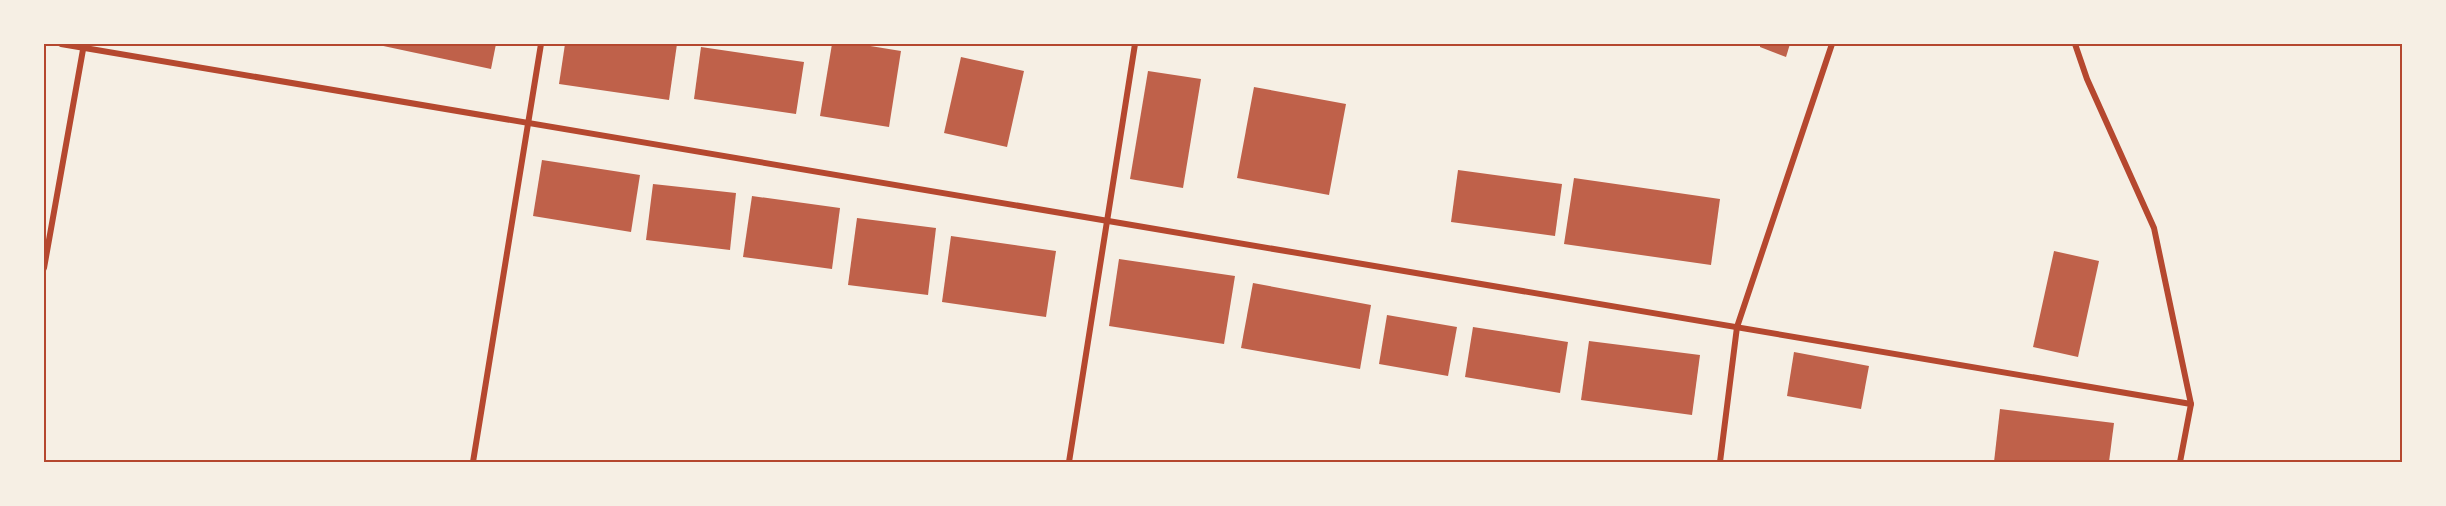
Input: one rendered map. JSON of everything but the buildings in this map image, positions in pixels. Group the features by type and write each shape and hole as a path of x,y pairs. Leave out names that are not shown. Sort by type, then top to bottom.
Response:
{"street":[{"path":"61,44 84,46 528,124 2191,404"},
{"path":"473,462 541,44"},
{"path":"1069,462 1135,44"},
{"path":"1720,462 1737,327 1832,44"},
{"path":"2075,44 2087,79 2154,228 2191,404 2180,462"},
{"path":"44,268 84,46"}]}
